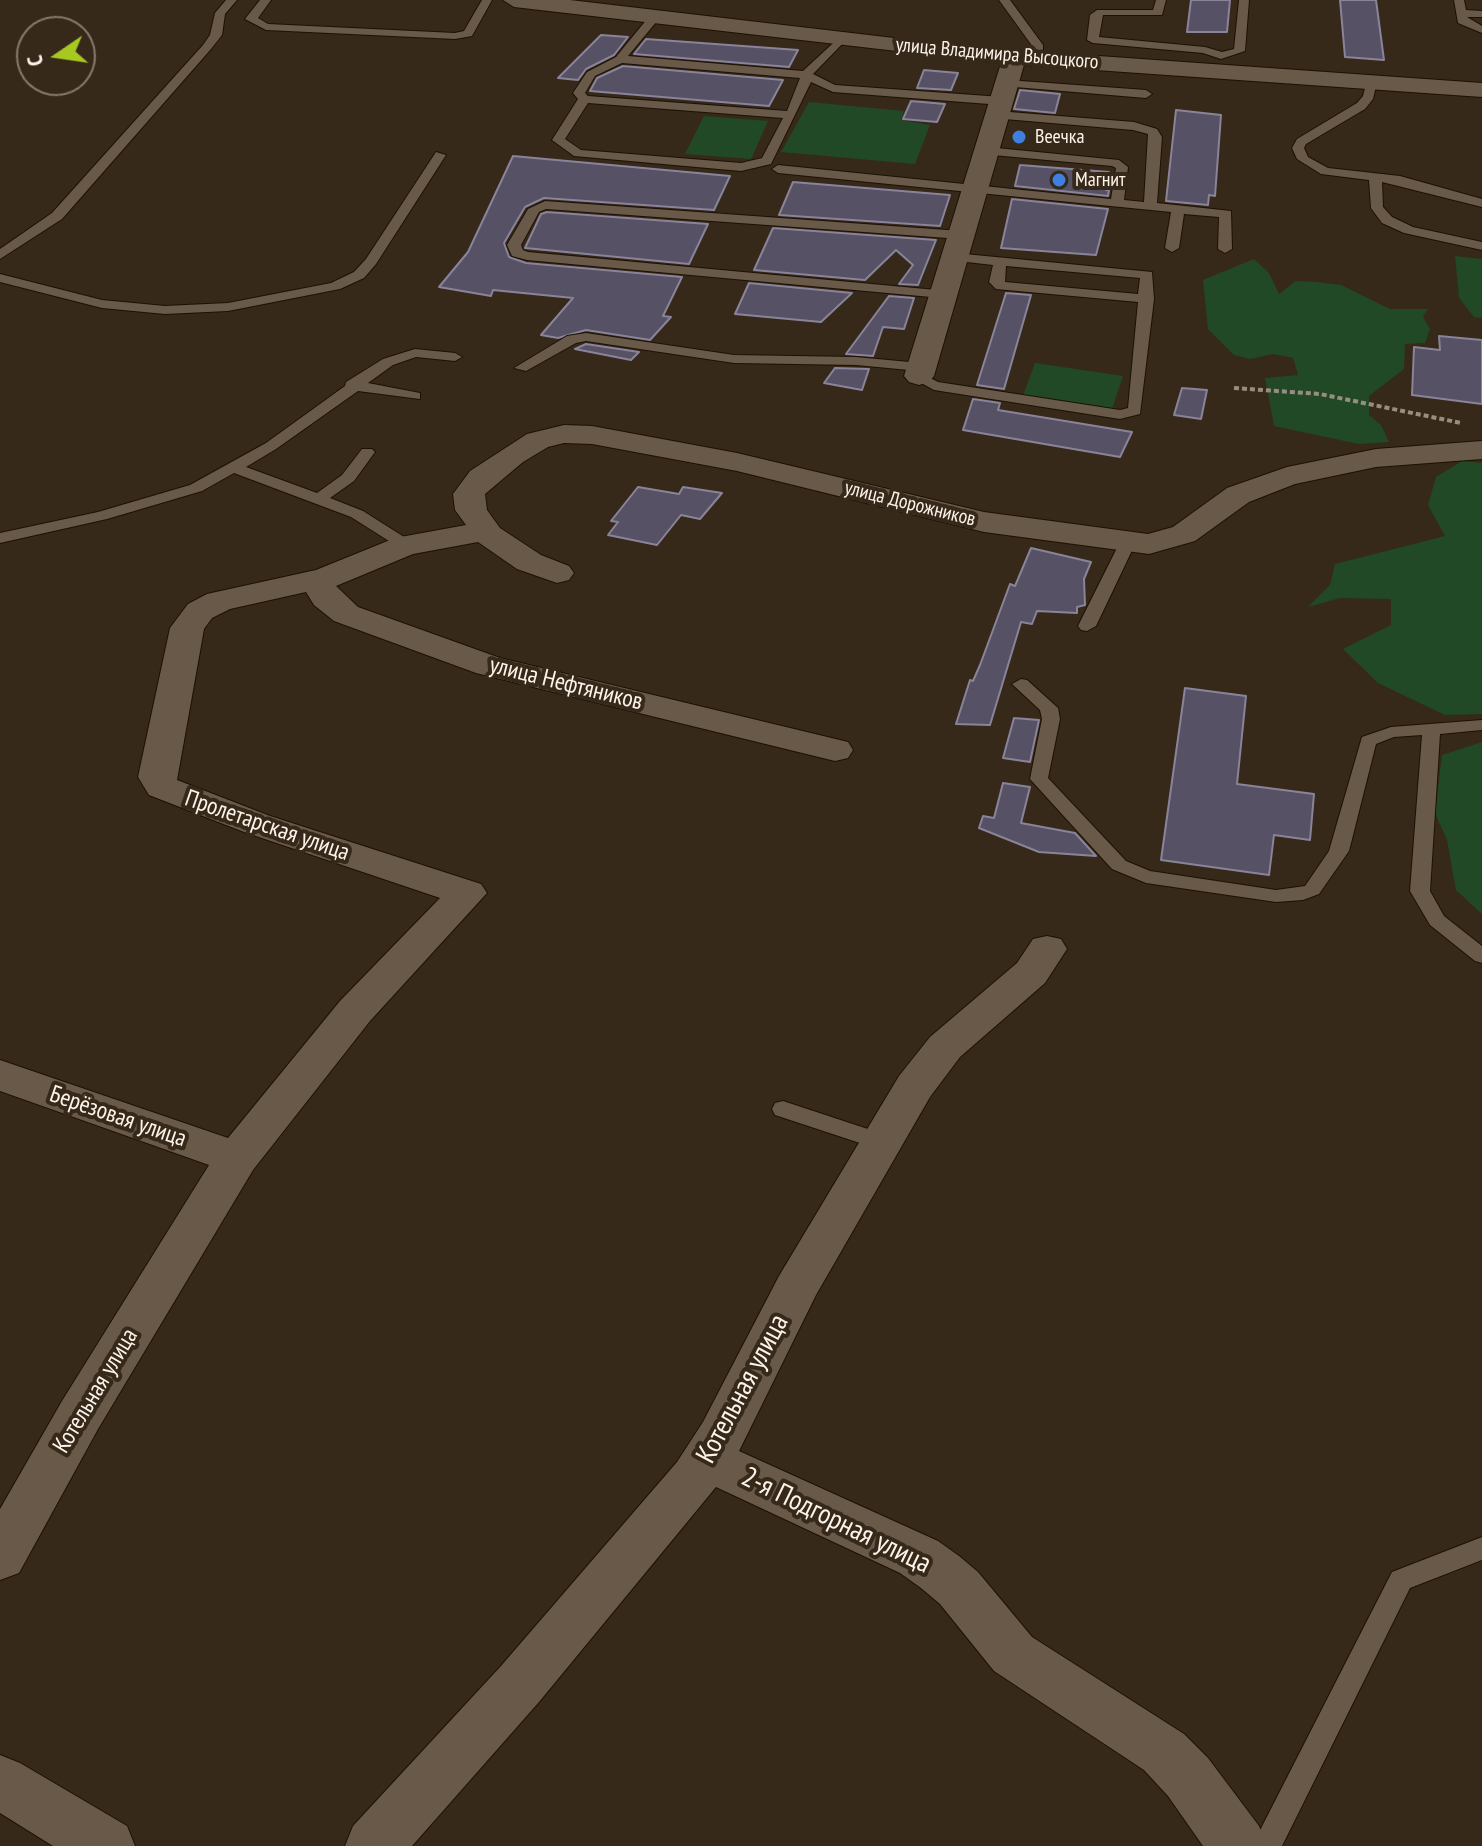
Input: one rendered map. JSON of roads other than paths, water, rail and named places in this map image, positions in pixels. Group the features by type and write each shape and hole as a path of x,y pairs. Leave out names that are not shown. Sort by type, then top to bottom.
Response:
{"street":[{"name":"улица Владимира Высоцкого","path":"514,0 644,9 1027,59 1216,64 1371,82 1482,90"},
{"path":"919,372 1002,100 1027,59"},
{"name":"улица Дорожников","path":"484,530 469,502 473,486 527,445 547,437 577,434 737,462 984,522 1149,544 1173,540 1238,495 1287,476 1475,437"},
{"path":"484,530 529,562 557,573"},
{"name":"Пролетарская улица","path":"467,893 257,824 162,787 157,777 187,628 193,617 219,601 316,580 406,545 453,539 484,530"},
{"name":"улица Нефтяников","path":"316,580 326,598 346,614 488,666 835,750"},
{"name":"Котельная улица","path":"0,1557 80,1415 237,1158 355,1011 467,893"},
{"name":"Котельная улица","path":"374,1846 520,1684 707,1460 796,1289 914,1087 945,1047 1031,973 1047,949"},
{"name":"Берёзовая улица","path":"0,1075 237,1158"},
{"name":"2-я Подгорная улица","path":"707,1460 919,1557 940,1572 959,1588 1013,1654 1115,1717 1164,1752 1188,1777 1238,1846"},
{"path":"0,1782 102,1845"}],"lane":[{"path":"0,255 57,216 207,47 216,35 220,13 232,0"},
{"path":"266,0 251,19 266,27 455,36 468,34 487,0"},
{"path":"1004,0 1039,47 1027,59"},
{"path":"1161,0 1158,13 1101,12 1096,15 1093,40 1205,50 1216,64 1239,51 1244,0"},
{"path":"1459,0 1466,26 1482,30"},
{"path":"620,59 644,9"},
{"path":"1461,13 1482,14"},
{"path":"584,99 558,140 578,153 741,167 767,161 804,89 806,75 843,37"},
{"path":"791,115 584,99 579,93 591,74 620,59 806,75 833,88 1002,100 1146,94"},
{"path":"1371,82 1369,96 1361,106 1313,131 1298,148 1303,159 1316,168 1375,177 1482,203"},
{"path":"1002,100 1153,132 1156,137 1150,207"},
{"path":"986,151 1115,163 1122,167 1117,205"},
{"path":"0,278 102,304 165,310 228,307 335,286 359,275 371,261 440,155"},
{"path":"778,169 1226,214 1225,249"},
{"path":"1375,177 1377,208 1387,220 1409,230 1482,246"},
{"path":"521,368 572,339 586,337 734,359 856,361 919,372 934,386 1133,414 1149,278 1143,273 1001,260 957,246 545,205 534,209 514,245 517,253 527,256 942,294"},
{"path":"1172,248 1178,210"},
{"path":"1001,260 996,282 1001,286 1147,299"},
{"path":"0,538 166,498 235,468 271,446 351,385 400,356 421,353 455,357"},
{"path":"351,385 415,396"},
{"path":"318,500 348,478 367,452"},
{"path":"235,468 379,525 406,545"},
{"path":"1087,626 1128,542"},
{"path":"1021,684 1049,708 1051,719 1039,779 1119,865 1146,877 1276,896 1303,894 1312,890 1339,851 1368,741 1391,732 1482,725"},
{"path":"1431,730 1420,891 1437,920 1482,956"},
{"path":"783,1109 881,1142"},
{"path":"1267,1846 1401,1580 1482,1548"}],"place":[{"name":"Веечка","path":"1019,137"},
{"name":"Магнит","path":"1059,180"}]}
